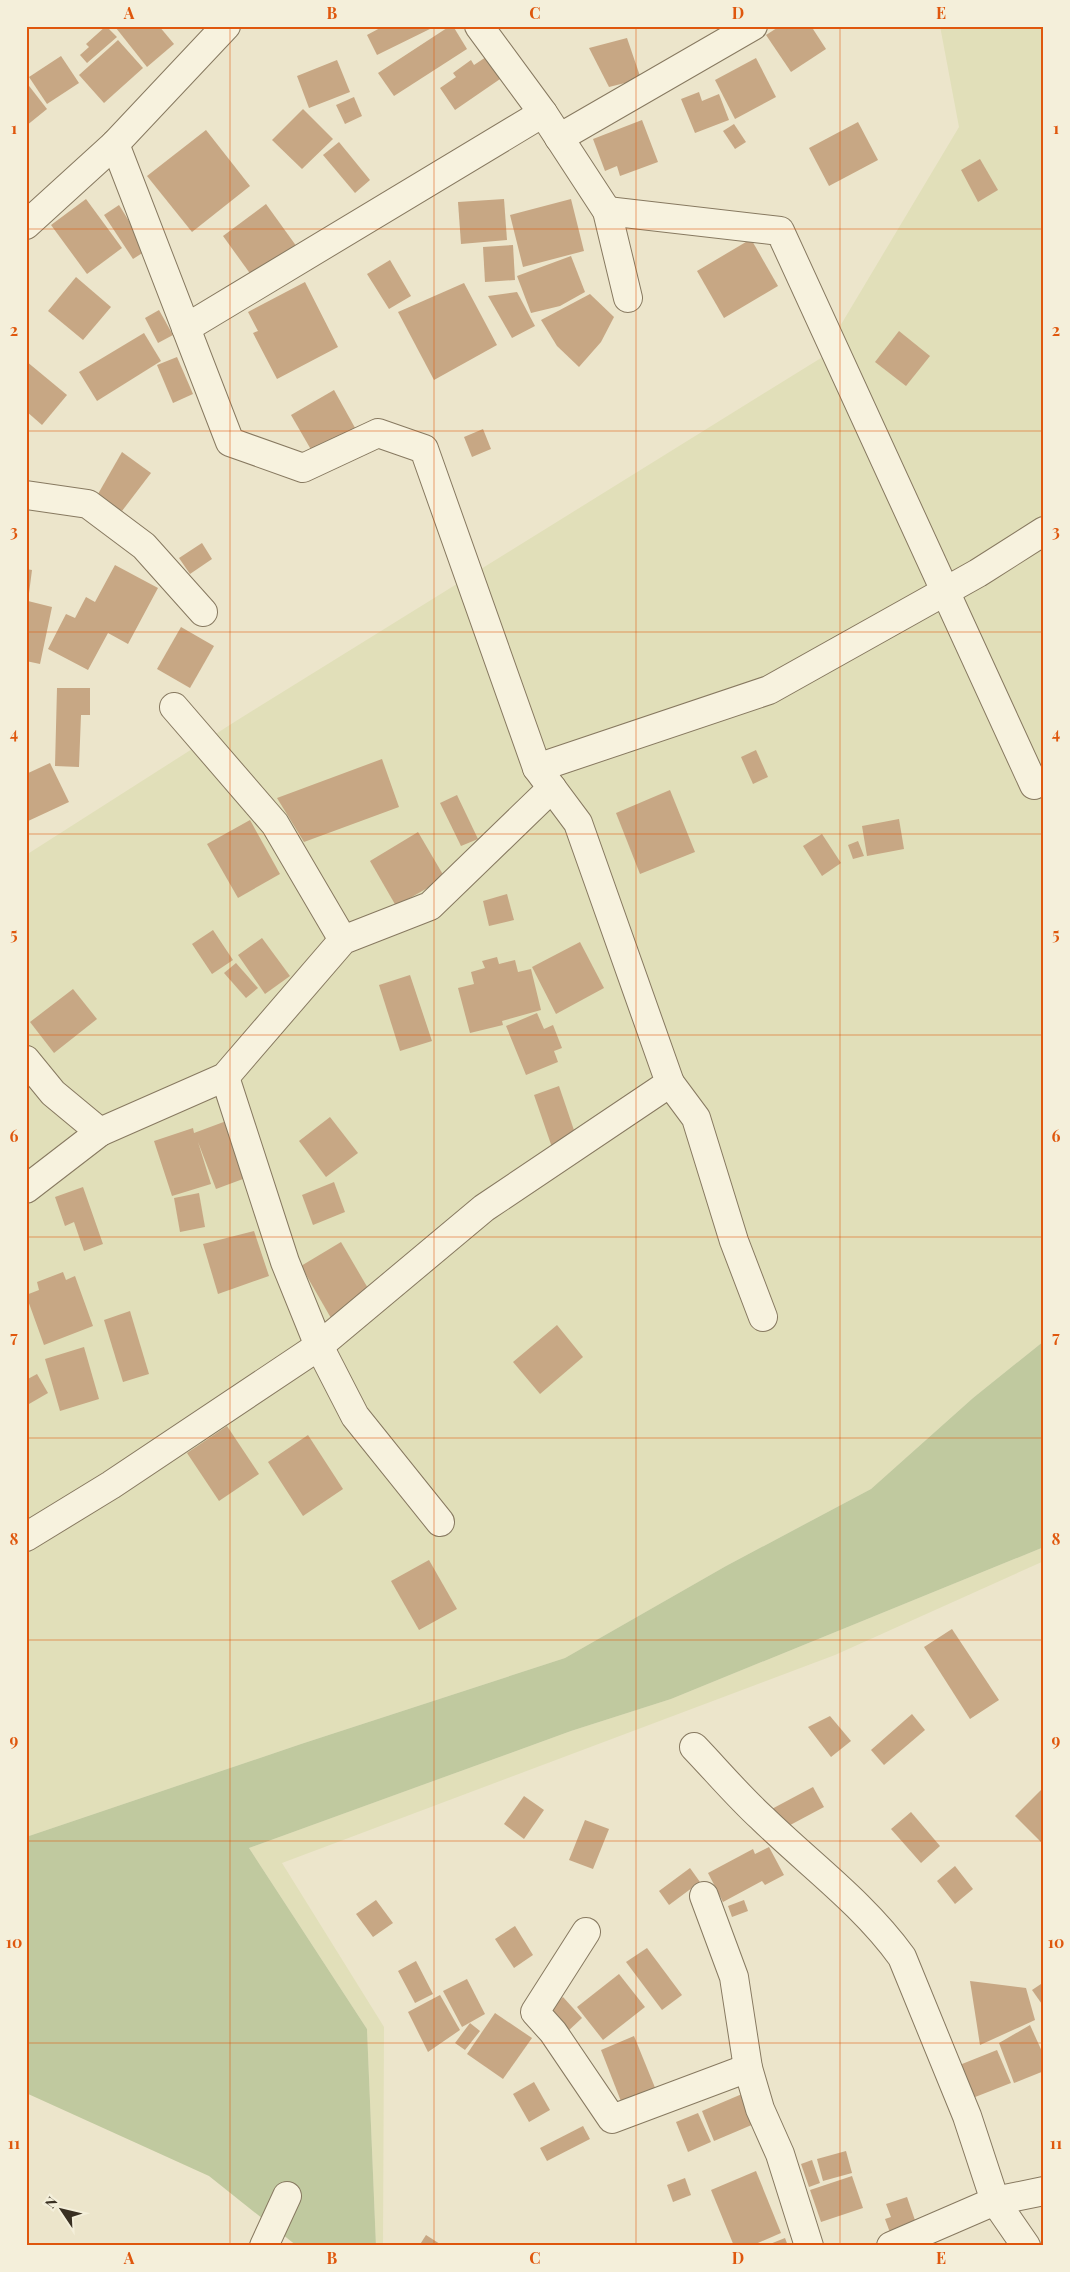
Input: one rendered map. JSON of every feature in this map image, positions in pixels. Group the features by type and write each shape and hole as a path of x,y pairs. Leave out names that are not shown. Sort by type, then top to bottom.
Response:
{"street":[{"path":"26,225 115,144 226,26"},
{"path":"479,26 542,113 607,212 628,298"},
{"path":"559,138 753,26"},
{"path":"186,328 542,113"},
{"path":"115,144 230,442 303,468 378,433 424,448 545,778 578,823 670,1083 696,1118 734,1242 763,1317"},
{"path":"607,212 780,231 1034,785"},
{"path":"26,495 88,504 144,546 203,612"},
{"path":"26,1189 100,1132 225,1077 343,940 430,906 545,778 769,690 946,590 1044,531"},
{"path":"174,707 275,824 343,940"},
{"path":"26,1060 53,1094 100,1132"},
{"path":"225,1077 285,1262 319,1346 355,1416 440,1522"},
{"path":"26,1538 111,1485 319,1346 484,1208 670,1083"},
{"path":"694,1747 762,1819 821,1870 888,1938 902,1957 967,2116 995,2201 1026,2246"},
{"path":"704,1896 734,1977 748,2068 760,2109 780,2154 808,2246"},
{"path":"586,1932 536,2012 553,2032 612,2119 748,2068"},
{"path":"891,2246 995,2201 1044,2191"},
{"path":"264,2246 287,2196"}],"shaded area":[{"path":"940,26 1044,26 1044,1341 973,1398 871,1489 726,1566 565,1658 301,1744 26,1837 26,855 236,721 821,358 959,127"},
{"path":"1044,1547 1044,1561 835,1655 282,1863 384,2027 383,2246 376,2246 367,2029 249,1848 571,1731 671,1699"}],"green space":[{"path":"1044,1341 1044,1547 671,1699 571,1731 249,1848 367,2029 376,2246 297,2246 209,2176 26,2093 26,1837 301,1744 565,1658 726,1566 871,1489 973,1398"}],"building":[{"path":"106,26 117,37 87,63 80,55 89,47 86,44"},
{"path":"118,26 159,26 174,44 147,67 116,28"},
{"path":"379,26 436,26 377,55 367,35 380,28"},
{"path":"450,26 453,26 467,49 394,96 378,73"},
{"path":"780,26 811,26 826,49 791,72 766,35"},
{"path":"627,38 641,79 609,87 589,48"},
{"path":"118,40 143,68 104,103 79,75"},
{"path":"489,55 503,77 455,110 440,88 456,77 453,73 471,60 474,65"},
{"path":"61,56 79,83 47,104 29,77"},
{"path":"756,58 776,97 735,119 715,80"},
{"path":"337,60 350,92 309,108 297,76"},
{"path":"26,82 47,109 26,126"},
{"path":"699,92 702,101 719,94 729,120 695,133 681,99"},
{"path":"354,97 362,116 345,124 336,105"},
{"path":"303,109 333,139 302,169 272,140"},
{"path":"642,120 658,162 620,176 617,166 605,171 593,139"},
{"path":"858,122 878,160 829,186 809,148"},
{"path":"734,124 746,142 735,149 723,131"},
{"path":"206,130 250,186 192,232 147,176"},
{"path":"339,142 370,180 355,193 323,155"},
{"path":"980,159 998,190 978,202 961,170"},
{"path":"86,199 122,248 87,274 51,225"},
{"path":"504,199 507,240 461,244 458,202"},
{"path":"571,199 584,251 523,267 510,215"},
{"path":"266,204 297,247 254,279 223,236"},
{"path":"119,205 147,250 133,259 104,215"},
{"path":"751,239 778,286 724,318 697,271"},
{"path":"513,245 515,280 485,282 483,247"},
{"path":"571,256 585,292 560,306 531,313 517,276"},
{"path":"390,260 411,296 389,309 367,274"},
{"path":"76,277 111,307 83,340 48,311"},
{"path":"305,282 338,347 277,379 253,333 258,331 248,312"},
{"path":"464,283 497,345 434,380 398,312"},
{"path":"517,292 535,326 512,338 488,296"},
{"path":"590,294 614,317 601,342 579,367 557,346 541,320"},
{"path":"159,310 173,335 158,343 145,318"},
{"path":"899,331 930,356 906,386 875,362"},
{"path":"144,333 161,361 97,401 79,372"},
{"path":"177,357 193,394 173,403 157,365"},
{"path":"26,361 67,395 42,425 26,411"},
{"path":"334,390 359,435 317,460 291,415"},
{"path":"483,429 491,449 472,457 464,437"},
{"path":"122,452 151,473 122,511 94,501"},
{"path":"202,543 212,559 190,574 179,558"},
{"path":"115,565 158,588 128,644 108,633 88,670 48,649 66,614 75,618 86,597 95,602"},
{"path":"26,569 32,570 28,601 52,607 40,664 26,661"},
{"path":"181,627 214,646 190,688 157,669"},
{"path":"57,688 90,688 90,715 81,715 79,767 55,766"},
{"path":"756,750 768,777 753,784 741,757"},
{"path":"382,759 399,807 304,842 277,798"},
{"path":"50,763 69,802 26,822 26,774"},
{"path":"670,790 695,852 640,874 616,813"},
{"path":"457,795 478,839 461,846 440,803"},
{"path":"899,819 904,849 867,856 862,826"},
{"path":"250,820 280,874 238,898 207,844"},
{"path":"418,832 445,878 396,906 370,861"},
{"path":"822,834 841,863 822,876 803,846"},
{"path":"858,841 864,856 853,859 848,845"},
{"path":"507,894 514,920 489,926 483,901"},
{"path":"213,930 233,960 212,974 192,944"},
{"path":"262,938 290,976 265,994 238,955"},
{"path":"580,942 604,988 556,1014 532,967"},
{"path":"497,957 499,964 515,960 518,972 531,969 541,1010 502,1021 503,1025 470,1033 458,988 474,984 471,972 485,968 482,961"},
{"path":"236,963 258,988 246,998 224,973"},
{"path":"410,975 432,1041 400,1051 379,985"},
{"path":"73,989 97,1019 54,1053 30,1022"},
{"path":"537,1013 544,1029 553,1025 562,1048 554,1051 558,1062 526,1075 506,1026"},
{"path":"559,1086 577,1139 556,1159 534,1095"},
{"path":"330,1117 358,1153 326,1177 299,1141"},
{"path":"229,1120 251,1176 216,1189 198,1142 211,1184 172,1196 154,1141 193,1128 194,1133"},
{"path":"334,1182 345,1212 313,1225 302,1195"},
{"path":"83,1187 103,1244 84,1251 74,1222 65,1226 55,1197"},
{"path":"199,1193 205,1227 180,1232 174,1198"},
{"path":"254,1231 269,1276 218,1294 203,1244"},
{"path":"341,1242 376,1302 335,1325 301,1266"},
{"path":"63,1272 66,1280 75,1276 93,1326 44,1345 26,1295 39,1290 37,1282"},
{"path":"130,1311 149,1374 123,1382 104,1320"},
{"path":"557,1325 583,1357 540,1394 513,1362"},
{"path":"84,1347 99,1399 60,1411 45,1359"},
{"path":"37,1374 48,1393 29,1404 26,1398 26,1380"},
{"path":"227,1426 259,1474 219,1501 187,1453"},
{"path":"308,1435 343,1489 303,1516 268,1462"},
{"path":"429,1560 457,1609 419,1630 391,1581"},
{"path":"952,1629 999,1700 970,1719 924,1647"},
{"path":"912,1714 925,1730 884,1765 871,1750"},
{"path":"830,1716 851,1741 831,1757 808,1727"},
{"path":"813,1787 824,1807 779,1831 768,1811"},
{"path":"1044,1787 1044,1845 1015,1816"},
{"path":"524,1796 544,1810 524,1839 504,1824"},
{"path":"911,1812 940,1846 921,1863 891,1829"},
{"path":"585,1820 609,1829 593,1869 569,1860"},
{"path":"769,1847 784,1875 765,1885 762,1881 723,1902 708,1873 753,1849 755,1854"},
{"path":"955,1866 973,1889 955,1904 937,1881"},
{"path":"690,1868 700,1882 669,1905 659,1891"},
{"path":"376,1900 393,1923 373,1937 356,1914"},
{"path":"744,1900 748,1911 732,1917 728,1906"},
{"path":"515,1926 533,1955 514,1968 495,1939"},
{"path":"647,1948 682,1995 662,2010 626,1962"},
{"path":"416,1961 433,1994 415,2003 398,1971"},
{"path":"619,1974 645,2007 603,2040 577,2007"},
{"path":"467,1979 485,2014 462,2027 443,1991"},
{"path":"970,1981 1026,1988 1035,2020 980,2045"},
{"path":"1044,1982 1044,2007 1032,1990"},
{"path":"440,1995 460,2030 428,2052 408,2012"},
{"path":"563,1997 582,2018 566,2033 547,2011"},
{"path":"495,2013 532,2038 503,2079 467,2054"},
{"path":"470,2023 480,2031 465,2050 455,2043"},
{"path":"1030,2025 1044,2056 1044,2071 1014,2083 999,2043"},
{"path":"634,2036 658,2095 624,2109 601,2050"},
{"path":"997,2050 1011,2083 970,2099 957,2066"},
{"path":"534,2082 550,2110 529,2122 513,2094"},
{"path":"742,2094 754,2124 714,2141 702,2111"},
{"path":"698,2113 711,2142 688,2152 676,2122"},
{"path":"583,2126 590,2139 547,2161 540,2148"},
{"path":"846,2151 852,2173 823,2181 817,2159"},
{"path":"812,2160 820,2183 809,2187 801,2164"},
{"path":"756,2171 781,2233 751,2246 734,2246 711,2190"},
{"path":"852,2176 863,2208 821,2222 810,2190"},
{"path":"685,2178 691,2195 673,2202 667,2185"},
{"path":"907,2197 918,2229 892,2238 885,2219 891,2217 886,2204"},
{"path":"426,2235 440,2244 439,2246 419,2246"},
{"path":"785,2238 788,2246 765,2246"}]}
